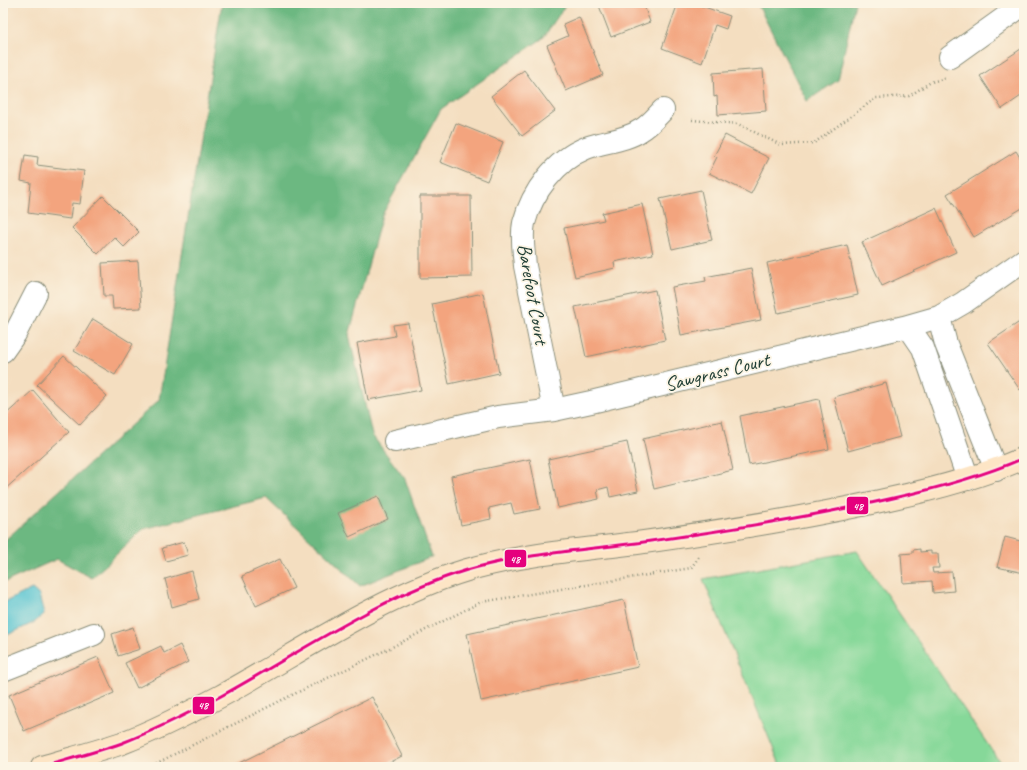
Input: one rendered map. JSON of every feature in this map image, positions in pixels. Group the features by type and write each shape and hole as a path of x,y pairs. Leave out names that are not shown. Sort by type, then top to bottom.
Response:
{"street":[{"path":"950,67 1024,4"},
{"name":"Barefoot Court","path":"554,410 525,266 523,244 524,224 529,207 539,189 552,173 568,158 585,148 640,131 663,110"},
{"name":"Sawgrass Court","path":"395,441 498,417 554,410 908,326 939,317 964,303 1024,260"},
{"path":"3,351 15,334 36,293"},
{"path":"939,317 946,344 996,470"},
{"path":"908,326 923,348 968,479"},
{"path":"42,767 124,742 172,721 223,695 363,615 425,586 467,570 516,559 716,532 846,509 968,479 996,470 1024,458"},
{"path":"3,670 94,634"}],"path":[{"path":"692,120 738,124 781,145 814,143 876,98 908,96 950,67"},
{"path":"149,767 481,602 691,568"}],"green space":[{"path":"222,3 567,3 543,38 441,109 382,215 349,335 372,435 405,479 432,557 360,586 266,498 143,529 92,578 57,559 3,583 3,542 159,400"},
{"path":"757,3 855,3 838,80 807,101"},
{"path":"857,551 1003,767 781,767 703,579"}],"water":[{"path":"32,589 39,595 44,614 35,622 3,637 3,603"}],"building":[{"path":"598,3 643,3 650,22 611,37"},
{"path":"678,3 693,3 730,16 726,29 715,25 702,63 662,48"},
{"path":"579,17 603,75 566,91 547,45 568,36 563,24"},
{"path":"1024,47 1024,94 1002,109 980,76"},
{"path":"763,69 766,111 718,115 717,96 714,97 713,73"},
{"path":"524,70 555,111 522,136 491,96"},
{"path":"456,123 503,142 487,181 440,162"},
{"path":"725,135 769,158 751,194 709,173 717,157 714,156"},
{"path":"1016,151 1024,164 1024,207 974,237 947,194"},
{"path":"25,155 38,157 37,165 84,171 80,204 72,203 70,219 28,213 31,183 21,181"},
{"path":"701,190 712,240 672,249 660,199"},
{"path":"103,196 139,232 124,247 114,237 98,254 72,228"},
{"path":"420,196 471,196 472,277 420,278"},
{"path":"642,204 653,254 614,262 615,268 575,277 564,228 604,220 602,213"},
{"path":"936,208 956,252 882,286 862,242"},
{"path":"847,245 858,295 778,313 767,263"},
{"path":"138,261 141,308 113,309 112,296 104,296 102,263"},
{"path":"751,268 761,320 681,335 672,287 706,281 705,277"},
{"path":"655,290 665,340 586,357 575,307"},
{"path":"483,293 499,373 449,384 432,304"},
{"path":"93,319 133,344 115,375 74,351"},
{"path":"1024,319 1024,387 1020,390 988,343"},
{"path":"408,323 421,390 368,400 357,343 395,336 393,325"},
{"path":"64,356 107,396 80,425 37,385"},
{"path":"886,383 900,437 848,451 834,397"},
{"path":"33,390 69,432 3,491 3,417"},
{"path":"819,399 829,449 749,465 740,416"},
{"path":"722,421 733,470 654,489 643,439"},
{"path":"627,442 638,491 610,497 608,487 597,490 599,499 558,508 548,459"},
{"path":"530,459 540,509 514,514 511,503 489,508 491,519 461,525 451,476"},
{"path":"378,496 388,519 349,537 338,513"},
{"path":"1005,537 1024,542 1024,573 997,567"},
{"path":"184,542 188,555 166,561 162,548"},
{"path":"920,549 920,552 931,551 931,554 938,554 939,568 932,568 933,573 952,572 954,591 933,593 932,581 903,583 901,554 913,553 913,550"},
{"path":"280,559 294,588 256,606 242,576"},
{"path":"192,571 199,599 172,607 165,579"},
{"path":"624,600 638,667 481,701 467,634"},
{"path":"133,627 140,649 118,656 112,634"},
{"path":"180,645 188,662 137,688 125,663 161,646 164,653"},
{"path":"98,657 114,693 24,731 9,695"},
{"path":"372,697 402,756 380,767 231,767"}],"transit line":[{"name":"48","path":"42,767 122,743 160,727 221,696 372,610 434,581 467,570 530,556 701,534 764,524 858,506 941,487 975,477 1024,458"}]}
